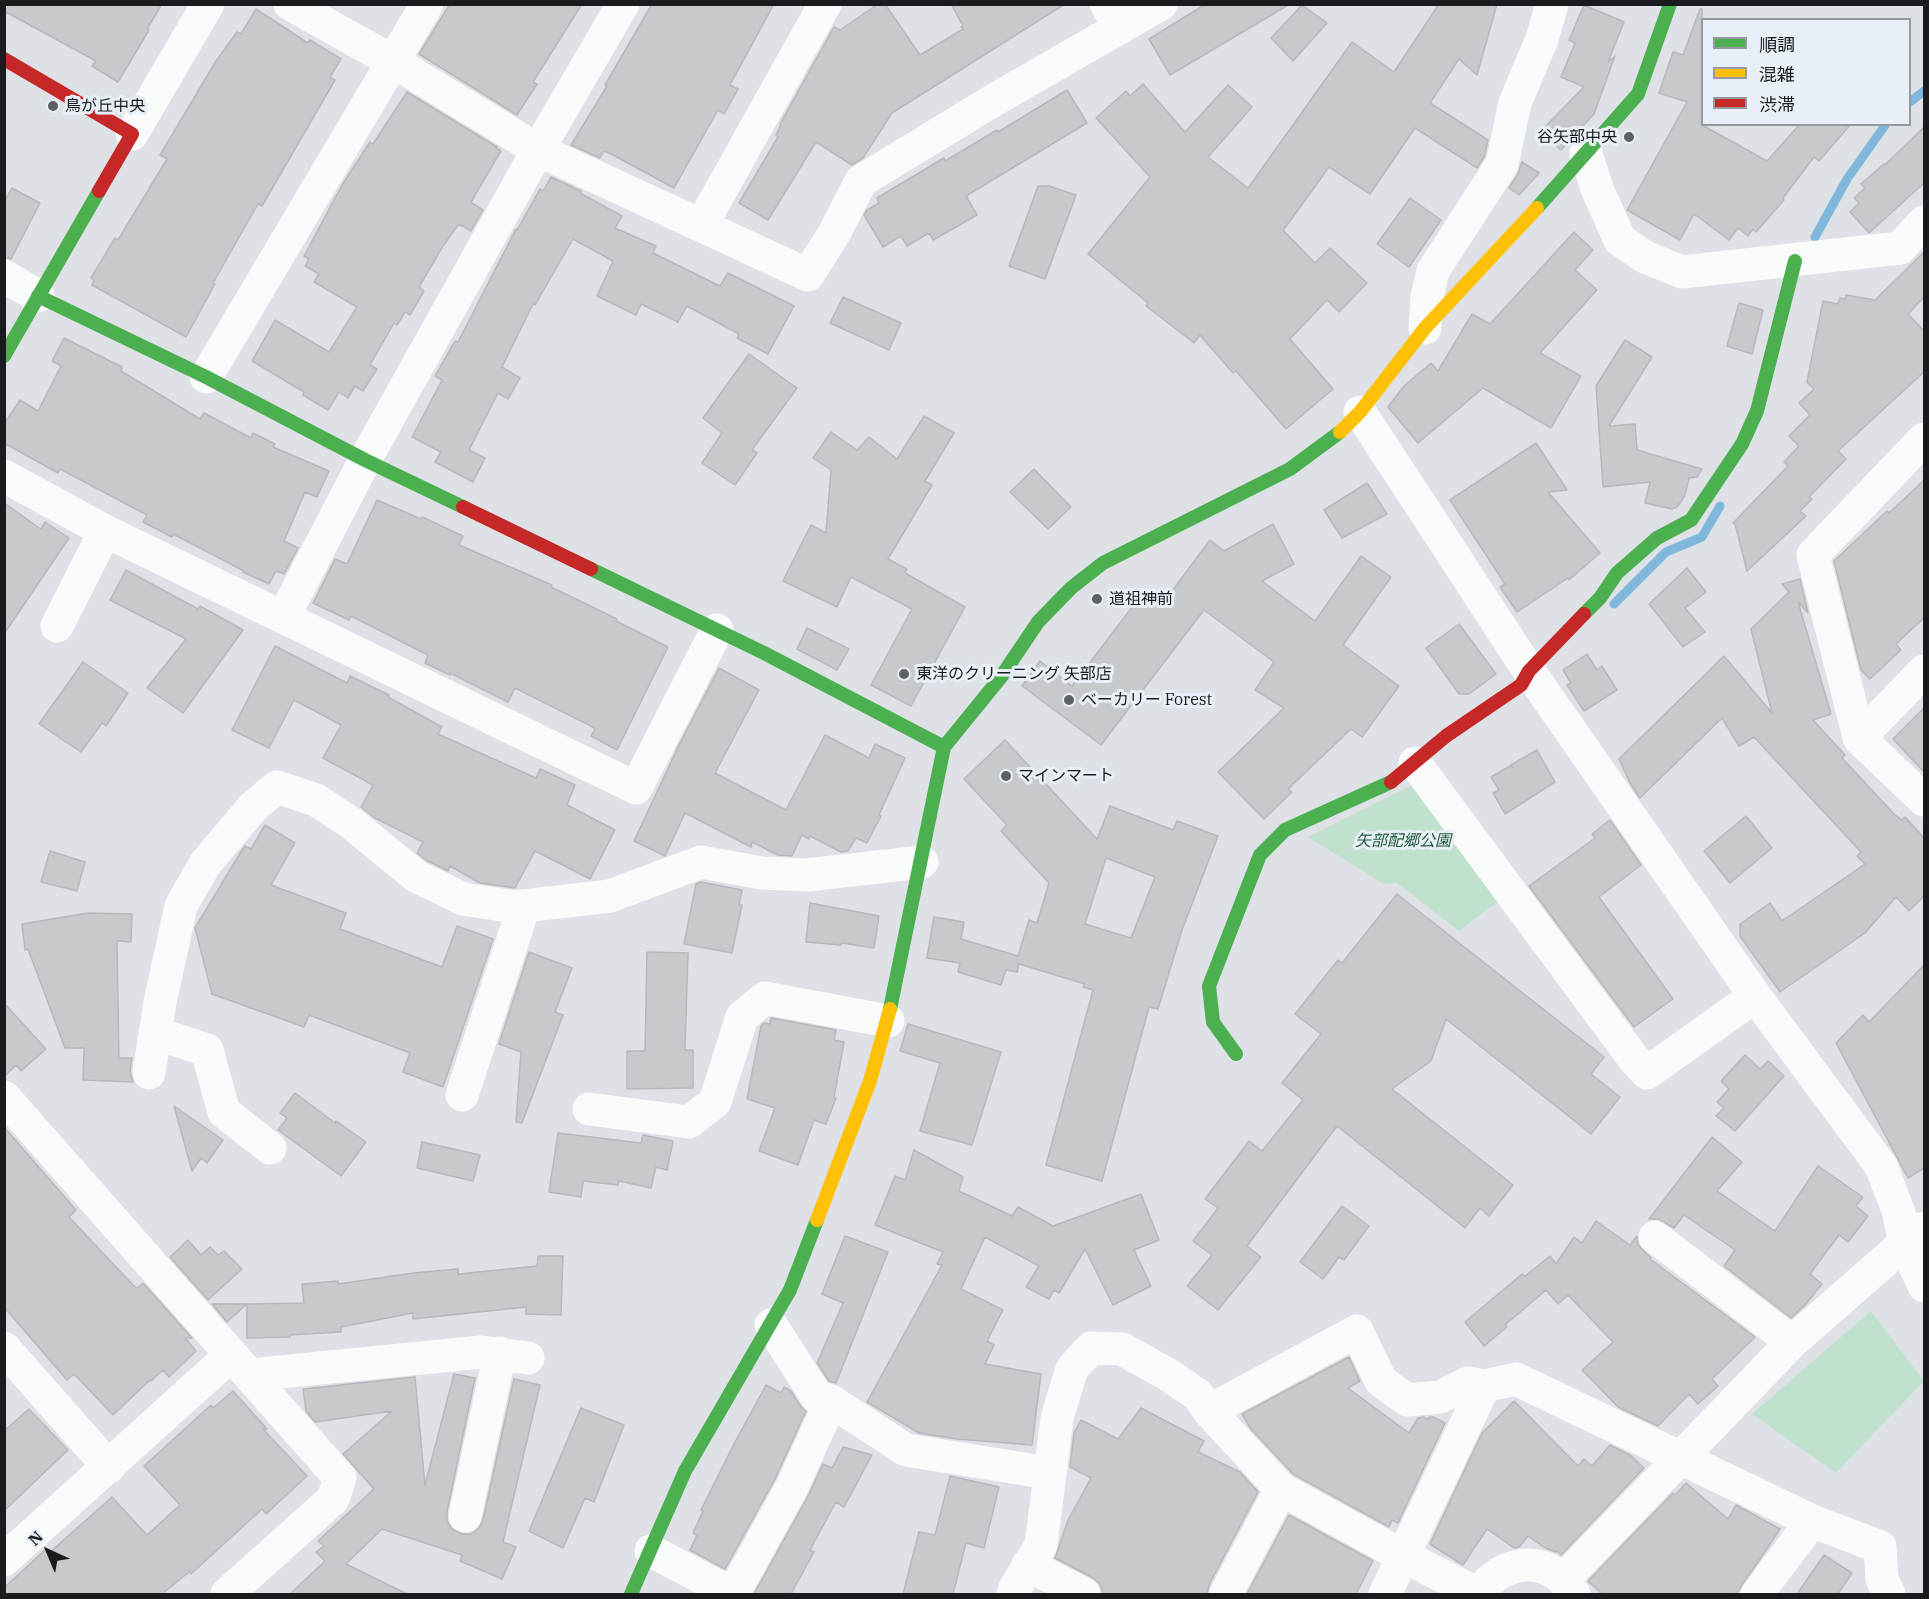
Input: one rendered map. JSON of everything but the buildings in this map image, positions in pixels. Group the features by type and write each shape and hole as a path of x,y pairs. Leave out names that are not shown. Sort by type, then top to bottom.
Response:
{"street":[{"path":"4,357 208,4"},
{"path":"290,4 394,62 538,150 808,275 835,232 861,181 1113,16 1161,4"},
{"path":"206,377 427,4"},
{"path":"284,616 365,460 538,150 623,4"},
{"path":"702,224 825,4"},
{"path":"1425,328 1427,297 1433,271 1502,164 1515,103 1542,39 1552,4"},
{"path":"631,1594 685,1471 790,1290 870,1081 888,1021 944,747 1001,677 1038,622 1071,588 1103,563 1290,469 1340,432 1360,412 1425,328 1586,154 1638,94 1670,4"},
{"path":"4,60 132,134"},
{"path":"1586,154 1598,191 1620,240 1645,256 1682,272 1900,248 1924,222"},
{"path":"1236,1054 1212,1022 1209,986 1260,855 1285,830 1392,782 1446,736 1521,685 1529,671 1600,598 1617,573 1658,538 1691,520 1742,444 1757,411 1795,261"},
{"path":"4,276 38,296 206,377 365,460 717,630 944,747"},
{"path":"1360,412 1529,671 1755,996 1881,1166 1899,1213 1914,1234 1924,1286"},
{"path":"1924,439 1813,555 1859,738 1924,800"},
{"path":"4,476 105,531 636,788 717,630"},
{"path":"57,626 105,531"},
{"path":"1859,738 1924,671"},
{"path":"1415,763 1634,1059 1647,1073 1755,996"},
{"path":"149,1073 160,1002 181,906 205,864 254,806 277,787 315,800 351,823 416,876 463,899 515,907 610,896 701,862 762,873 807,875 921,862"},
{"path":"462,1095 524,906"},
{"path":"589,1109 689,1122 715,1102 742,1017 765,998 888,1021"},
{"path":"155,1033 207,1050 224,1112 270,1148"},
{"path":"4,1096 340,1478 333,1499 227,1594"},
{"path":"1013,1594 1041,1545 1057,1418 1072,1369 1091,1348 1122,1349 1167,1374 1198,1395 1209,1411 1281,1489 1478,1594 1488,1581 1501,1571 1517,1566 1533,1565 1550,1570 1569,1587 1680,1458 1792,1342 1914,1234"},
{"path":"1655,1237 1792,1342"},
{"path":"771,1326 817,1397 831,1401 906,1450 1049,1473"},
{"path":"1209,1411 1357,1330 1381,1381 1407,1400 1440,1396 1468,1383 1484,1386 1516,1379 1812,1521 1880,1547 1882,1579 1889,1594"},
{"path":"4,1348 109,1467"},
{"path":"4,1560 109,1467 241,1365 481,1352 514,1356 465,1516"},
{"path":"1385,1594 1484,1386"},
{"path":"651,1551 733,1594 792,1487 831,1401"},
{"path":"1226,1594 1281,1489"},
{"path":"1757,1594 1812,1521"},
{"path":"1028,1565 1084,1594"}],"green space":[{"name":"矢部配郷公園","path":"1414,784 1501,899 1459,931 1397,883 1384,884 1308,837"},
{"path":"1871,1311 1924,1381 1836,1473 1752,1414"}],"waterway":[{"path":"1911,101 1924,91"},
{"path":"1815,237 1847,179 1885,126"},
{"path":"1614,604 1666,552 1702,537 1720,506"}],"traffic: fast":[{"path":"1537,208 1638,94 1670,4"},
{"path":"4,356 99,191"},
{"path":"1584,614 1600,598 1617,573 1657,538 1691,520 1742,444 1757,411 1795,261"},
{"path":"38,296 206,377 365,460 463,507"},
{"path":"890,1009 944,747 1001,677 1038,622 1071,588 1103,563 1290,469 1340,432"},
{"path":"591,569 764,653 944,747"},
{"path":"1236,1054 1213,1022 1209,986 1260,855 1285,830 1391,782"},
{"path":"631,1594 685,1471 790,1290 817,1220"}],"traffic: slow":[{"path":"1340,432 1360,412 1425,328 1537,208"},
{"path":"817,1220 870,1081 890,1009"}],"traffic: jam":[{"path":"4,59 132,134 99,191"},
{"path":"463,507 591,569"},
{"path":"1391,782 1446,736 1521,685 1529,671 1584,614"}],"place":[{"name":"鳥が丘中央","path":"53,106"},
{"name":"谷矢部中央","path":"1629,137"},
{"name":"道祖神前","path":"1097,599"},
{"name":"東洋のクリーニング 矢部店","path":"904,674"},
{"name":"ベーカリー Forest","path":"1069,700"},
{"name":"マインマート","path":"1006,776"}]}
